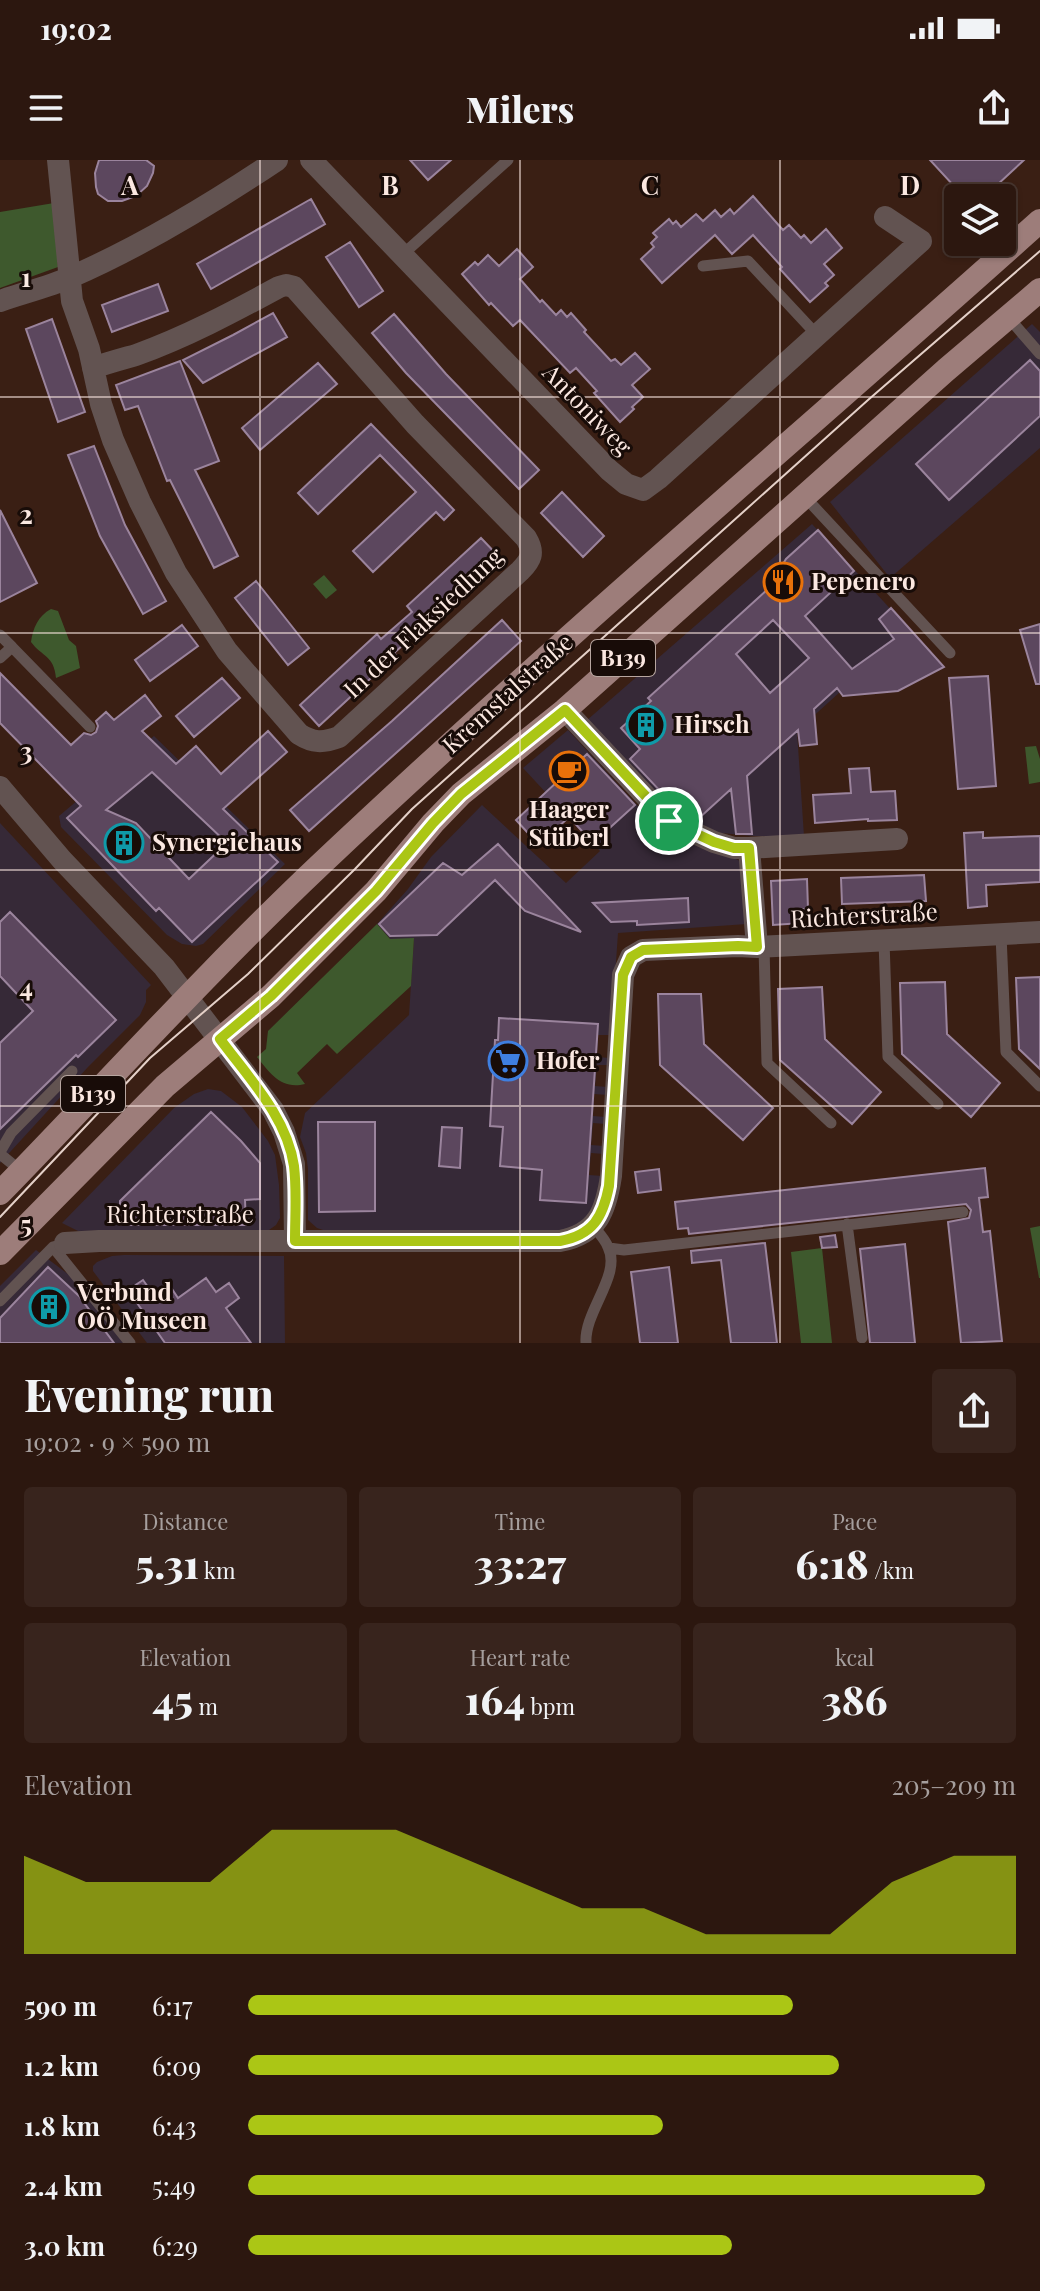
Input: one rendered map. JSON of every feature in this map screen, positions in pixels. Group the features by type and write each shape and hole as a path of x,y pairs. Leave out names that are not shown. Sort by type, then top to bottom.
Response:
{"main road":[{"name":"Kremstalstraße","path":"0,1193 134,1051 318,867 728,495 1040,221"},
{"name":"Kremstalstraße","path":"0,1253 165,1086 271,996 376,891 461,794 565,710 1040,290"}],"street":[{"name":"In der Flaksiedlung","path":"58,160 72,301 89,349 93,368 104,414 113,440 176,573 227,651 299,734 319,742 339,737 529,562 532,555 526,538 409,418 294,287 279,287 186,334 93,368"},
{"path":"0,301 70,278 232,190 277,160"},
{"name":"Antoniweg","path":"311,160 609,470 626,484 643,490 650,487 921,241 885,217"},
{"path":"565,710 669,821 714,842 734,848 749,848 897,839"},
{"path":"0,787 62,860 164,967 273,1110 294,1164 295,1241"},
{"path":"749,848 761,947"},
{"name":"Richterstraße","path":"59,1245 99,1241 560,1241 573,1238 593,1226 606,1204 623,975 631,957 643,950 1040,932"}],"lane":[{"path":"402,255 508,160"},
{"path":"703,266 748,261 817,335"},
{"path":"1008,317 1040,354"},
{"path":"804,496 950,653"},
{"path":"0,635 90,727"},
{"path":"0,658 12,647"},
{"path":"1001,935 1006,1052 1040,1086"},
{"path":"884,941 888,1057 938,1104"},
{"path":"761,947 767,1063 831,1123"},
{"path":"21,1171 0,1153 11,1133 72,1071"},
{"path":"609,1248 624,1250 963,1212"},
{"path":"847,1224 862,1338"},
{"path":"586,1343 588,1323 611,1264 609,1248 593,1226"},
{"path":"0,1301 59,1245 130,1343"}],"shaded area":[{"path":"1032,324 1040,332 1040,448 890,578 830,502"},
{"path":"812,524 944,667 897,691 843,696 840,692 797,731 804,836 721,833 677,818 586,721"},
{"path":"568,730 636,804 661,825 740,861 747,924 618,933 611,1035 598,1035 597,1057 610,1058 609,1065 597,1065 595,1086 608,1087 608,1095 594,1094 593,1116 606,1117 606,1124 593,1123 591,1145 605,1146 604,1154 591,1153 589,1175 603,1176 598,1202 580,1225 564,1231 326,1231 317,1228 308,1220 308,1169 300,1137 305,1113 409,1015 414,939 390,939 377,924 431,857 482,805 566,883 600,851 523,768"},
{"path":"154,736 285,864 203,944 196,946 182,944 167,935 61,827 59,816"},
{"path":"0,823 151,985 146,990 146,1002 140,1015 0,1163"},
{"path":"208,1089 221,1091 242,1107 275,1155 280,1218 276,1225 269,1230 78,1231 62,1223 174,1108 194,1094"},
{"name":"Verbund OÖ Museen","path":"36,1250 105,1302 135,1343 0,1343 0,1286"},
{"path":"124,1255 284,1256 285,1343 147,1343 93,1271 97,1262"}],"green space":[{"path":"54,203 58,267 0,288 0,212"},
{"path":"324,575 337,590 326,599 313,584"},
{"path":"51,609 58,611 69,640 76,646 80,668 56,678 50,660 31,642 37,623"},
{"path":"1036,746 1040,759 1040,782 1029,784 1025,747"},
{"path":"377,924 390,939 414,938 411,986 337,1054 327,1044 297,1073 305,1084 289,1085 277,1079 257,1057 266,1049 268,1031"},
{"path":"1040,1226 1040,1278 1039,1278 1030,1228"},
{"path":"822,1248 832,1343 801,1343 791,1252"}],"building":[{"path":"99,160 146,160 154,166 153,173 147,186 136,196 122,201 108,201 98,194 96,187 95,173"},
{"path":"410,160 451,160 428,180"},
{"path":"930,160 1024,160 998,184 952,184"},
{"path":"753,196 783,230 789,225 801,238 804,235 811,243 826,229 842,248 824,264 834,275 825,283 828,286 810,302 753,235 732,254 715,235 662,283 641,259 654,247 651,243 657,237 653,233 669,219 681,227 696,214 703,221 715,210 721,217 730,209 734,214"},
{"path":"311,199 325,224 211,289 197,264"},
{"path":"350,242 383,291 359,307 326,257"},
{"path":"517,249 533,267 520,279 540,302 542,300 556,315 561,310 567,317 571,313 611,361 615,359 621,365 635,353 650,369 632,385 643,397 620,422 576,368 570,373 520,320 513,326 491,303 489,305 462,274 488,255 499,266"},
{"path":"158,284 168,311 112,332 102,305"},
{"path":"273,313 287,337 203,383 183,360 233,335"},
{"path":"394,314 446,374 539,470 519,489 406,373 372,333"},
{"path":"52,319 85,412 58,422 26,329"},
{"path":"1030,360 1040,371 1040,416 949,500 916,464"},
{"path":"180,361 219,461 195,470 238,556 214,568 170,480 167,481 138,406 125,410 116,385"},
{"path":"318,363 337,384 260,450 242,428"},
{"path":"371,424 454,510 444,520 436,512 373,572 353,551 416,492 380,455 318,514 298,493"},
{"path":"94,446 125,525 166,601 143,614 100,536 68,455"},
{"path":"562,492 604,536 583,557 541,513"},
{"path":"0,510 37,583 0,602"},
{"path":"818,530 854,571 805,616 852,669 894,639 879,619 891,608 944,667 898,691 843,696 837,688 814,709 817,744 800,746 798,730 747,776 752,834 736,834 731,789 698,819 677,809 630,759 640,749 621,728 651,701 648,698 768,589 786,559","holes":["773,620 809,658 770,693 736,654"]},
{"path":"481,538 501,559 394,653 396,655 319,726 300,705 377,634 381,639 412,612 407,606"},
{"path":"256,581 309,648 288,665 235,598"},
{"path":"502,620 521,641 309,831 290,810"},
{"path":"1040,624 1040,684 1036,684 1020,630"},
{"path":"182,625 198,646 150,681 135,660"},
{"path":"0,673 71,745 84,733 91,735 96,732 96,721 106,712 114,720 145,695 161,716 142,731 176,764 196,746 221,774 268,731 287,752 223,809 278,862 192,942 159,908 156,911 67,818 81,806 0,723","holes":["152,772 227,843 189,879 136,823 106,810"]},
{"path":"988,676 996,786 958,789 949,678"},
{"path":"222,678 240,698 194,737 176,716"},
{"path":"587,754 635,805 593,843 569,817 539,845 516,820"},
{"path":"869,768 871,792 895,791 897,820 815,823 813,795 851,793 849,769"},
{"path":"983,832 983,838 1040,836 1040,882 986,885 987,906 968,908 964,833"},
{"path":"498,844 581,932 525,911 495,880 437,935 390,936 379,924 443,863 462,875"},
{"path":"924,875 926,901 842,904 841,878"},
{"path":"807,879 808,909 801,909 802,923 773,925 771,881"},
{"path":"688,898 689,922 637,925 637,921 611,922 593,903"},
{"path":"10,912 116,1020 0,1129 0,1043 33,1011 0,976 0,922"},
{"path":"1040,977 1040,1069 1019,1049 1016,978"},
{"path":"945,982 947,1034 1000,1083 971,1117 902,1054 900,983"},
{"path":"822,987 825,1039 881,1092 852,1124 780,1060 778,989"},
{"path":"658,994 701,994 704,1044 773,1108 743,1140 660,1065"},
{"path":"499,1018 598,1024 586,1203 540,1200 542,1170 500,1166 503,1127 490,1126"},
{"path":"211,1112 260,1163 260,1199 245,1200 246,1225 120,1225 120,1201"},
{"path":"318,1122 375,1122 375,1211 319,1212"},
{"path":"442,1127 462,1128 460,1168 439,1166"},
{"path":"985,1168 988,1197 979,1198 983,1232 990,1231 1002,1341 961,1343 948,1222 969,1218 971,1210 966,1204 689,1234 688,1228 678,1229 675,1202"},
{"path":"659,1169 661,1190 638,1193 635,1172"},
{"path":"835,1235 837,1247 822,1248 820,1237"},
{"path":"765,1243 777,1343 731,1343 721,1260 692,1263 691,1251"},
{"path":"905,1244 915,1343 870,1343 860,1249"},
{"name":"Verbund OÖ Museen","path":"48,1267 79,1296 114,1343 0,1343 0,1318"},
{"path":"669,1267 678,1343 640,1343 631,1272"},
{"path":"206,1278 216,1292 229,1283 239,1298 226,1308 251,1343 165,1343 128,1290 143,1280 153,1294 168,1283 178,1298"}],"tram line":[{"path":"0,1217 150,1058 248,974 412,809 868,400 1040,251"}],"place":[{"name":"Pepenero","path":"783,582"},
{"name":"Hirsch","path":"646,725"},
{"name":"Haager Stüberl","path":"569,771"},
{"name":"Synergiehaus","path":"124,843"},
{"name":"Hofer","path":"508,1061"},
{"name":"Verbund OÖ Museen","path":"49,1307"}],"route":[{"path":"565,710 669,821 714,842 734,848 749,848 757,947 643,950 631,957 623,975 611,1176 606,1204 593,1226 573,1238 560,1241 295,1241 294,1164 284,1132 273,1110 220,1039 271,996 376,891 461,794 565,710"}]}
